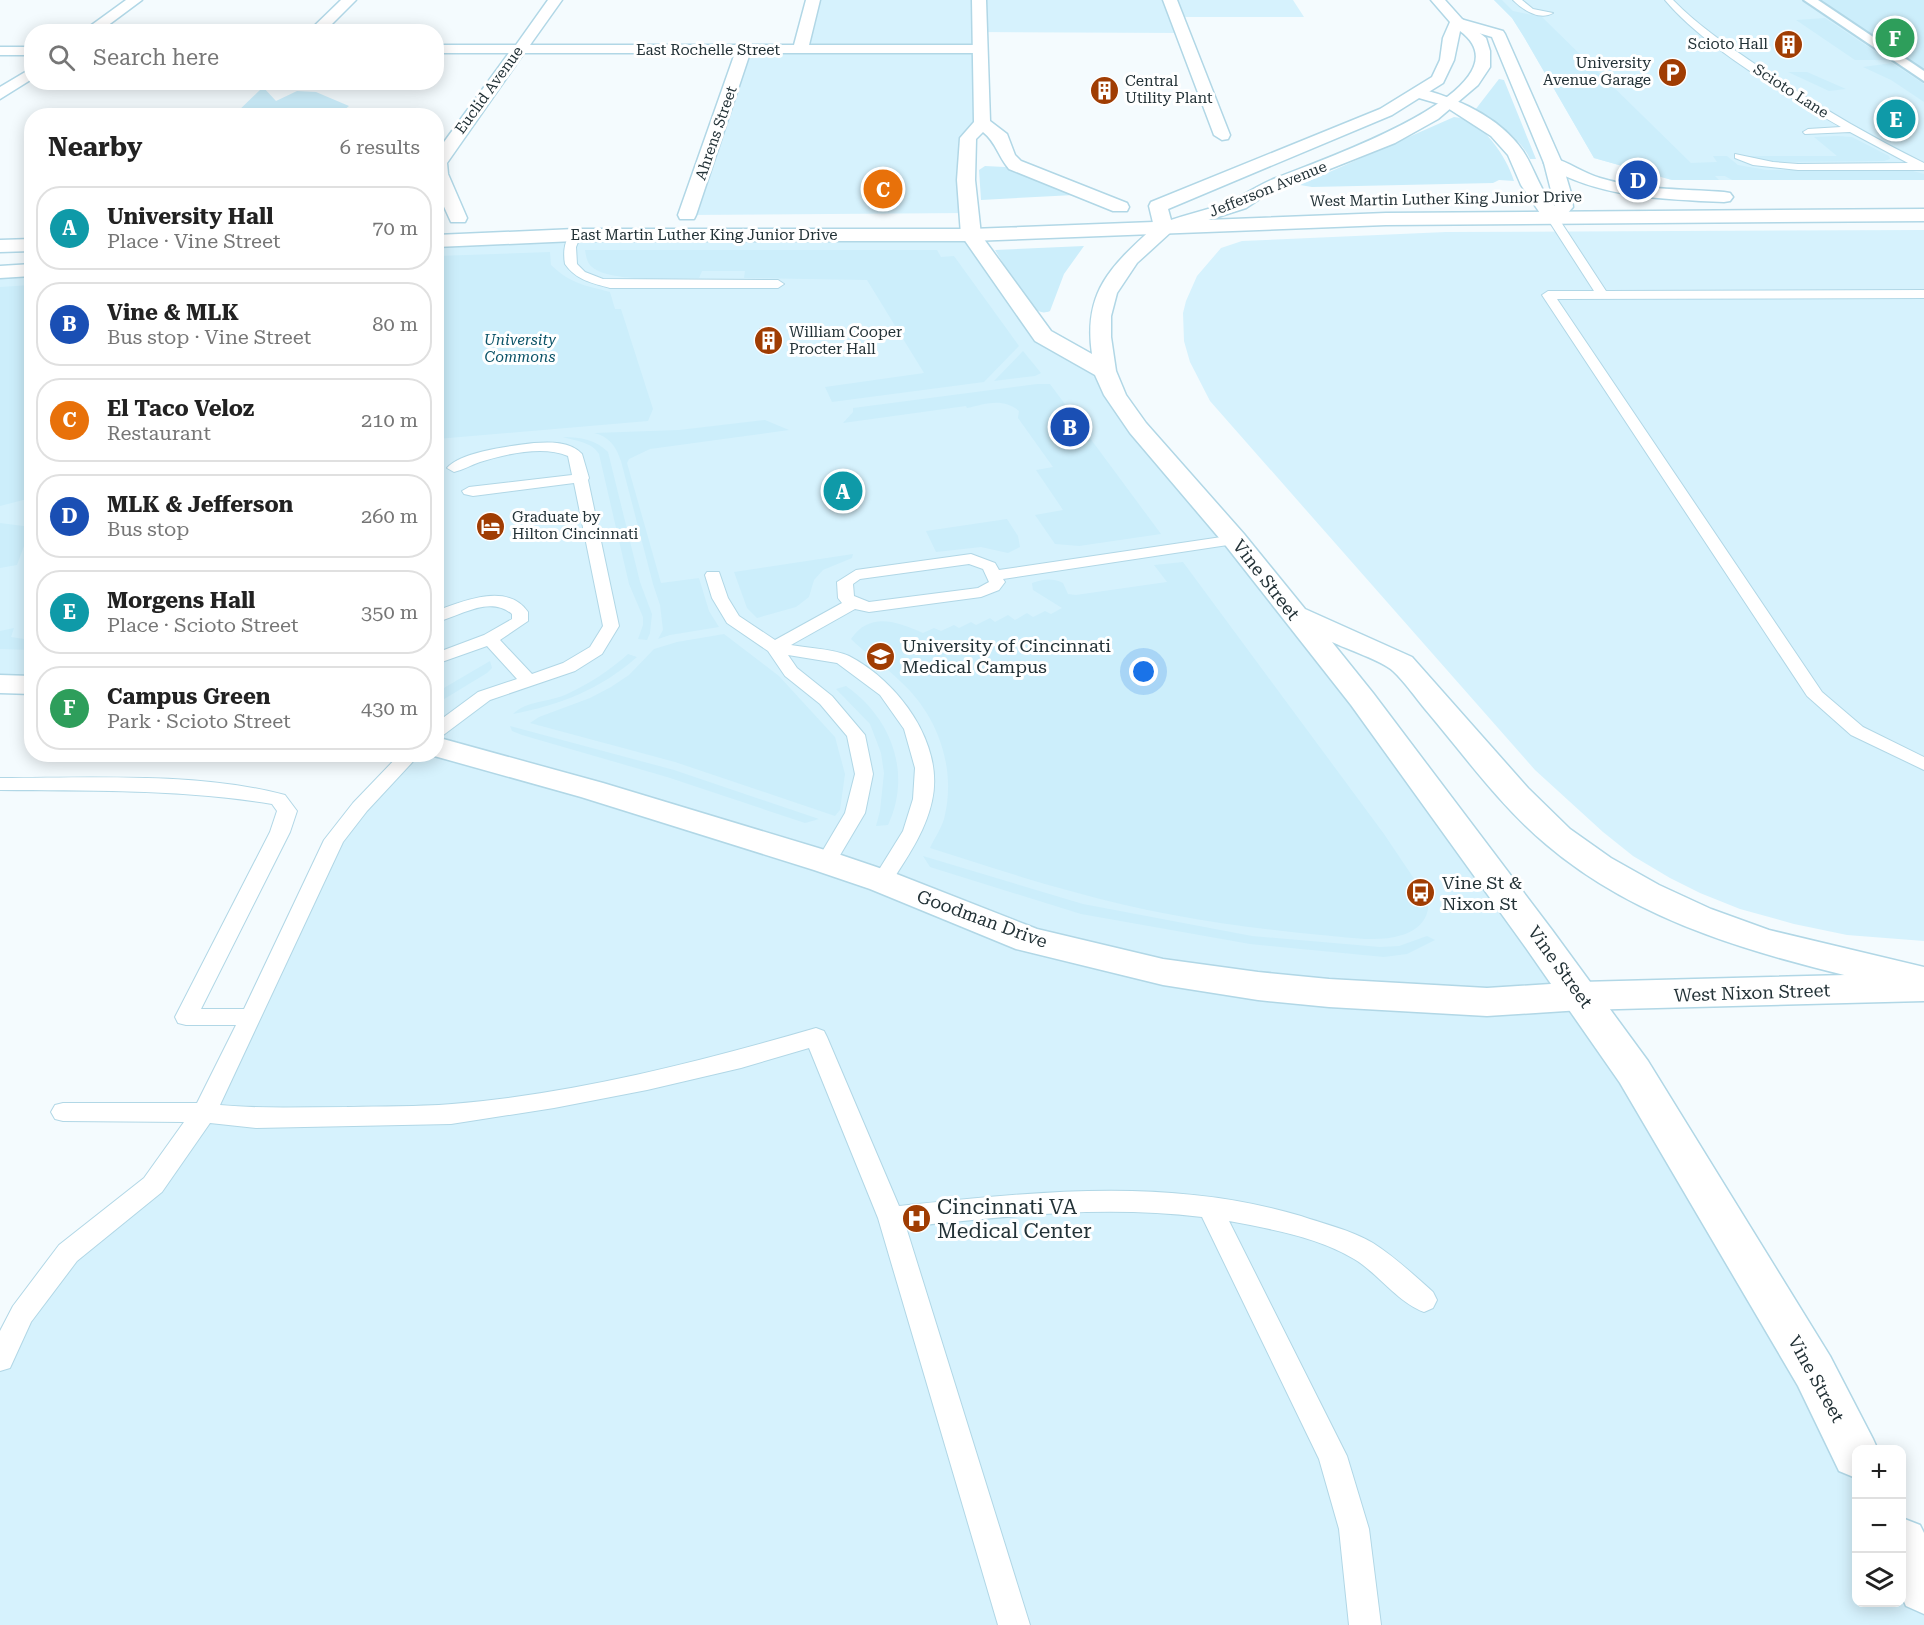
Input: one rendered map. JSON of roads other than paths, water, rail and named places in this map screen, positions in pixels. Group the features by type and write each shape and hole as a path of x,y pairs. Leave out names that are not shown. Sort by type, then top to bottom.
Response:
{"street":[{"path":"100,24 135,0"},
{"path":"324,24 349,0"},
{"name":"Euclid Avenue","path":"444,155 555,0"},
{"path":"800,50 813,0"},
{"path":"979,0 982,123 968,138 967,213 971,235 1042,336 1105,371"},
{"path":"1170,0 1222,135"},
{"name":"Jefferson Avenue","path":"1164,228 1239,204 1261,190 1389,139 1432,116 1449,102 1473,82 1482,67 1483,51 1479,38 1456,22 1438,0"},
{"path":"1809,0 1924,76"},
{"path":"1418,93 1449,102 1497,132 1516,153 1528,196 1553,218 1564,207 1565,196 1558,185 1553,163 1498,34 1456,22"},
{"name":"Jefferson Avenue","path":"1158,206 1359,124 1418,93 1438,80 1444,71 1450,38 1456,22"},
{"name":"East Rochelle Street","path":"444,49 979,50"},
{"name":"Ahrens Street","path":"687,215 744,50"},
{"path":"0,51 24,51"},
{"path":"0,94 24,78"},
{"path":"982,123 1001,138 1007,156 1015,165 1120,207"},
{"name":"West Martin Luther King Junior Drive","path":"1528,196 1735,197 1609,186 1567,172 1553,163"},
{"name":"Euclid Avenue","path":"444,186 458,218"},
{"path":"1075,209 1275,202"},
{"path":"1158,206 1164,228"},
{"path":"947,214 989,212"},
{"name":"East Martin Luther King Junior Drive","path":"663,215 710,215"},
{"name":"West Martin Luther King Junior Drive","path":"971,235 1397,219 1924,215"},
{"path":"444,219 480,218"},
{"name":"Vine Street","path":"1164,228 1130,259 1107,293 1100,316 1101,354 1105,371 1115,394 1138,428 1235,540 1362,699 1581,996 1634,1072 1814,1371 1852,1445"},
{"name":"East Martin Luther King Junior Drive","path":"444,241 575,235 971,235"},
{"path":"0,246 24,245"},
{"path":"0,272 24,270"},
{"path":"1291,612 1402,663 1516,795 1558,837 1599,866 1647,894 1698,918 1763,941 1924,981"},
{"path":"0,684 24,686"},
{"name":"Goodman Drive","path":"444,749 592,790 826,862 882,881 1029,940 1163,972 1317,992 1488,1002 1581,996"},
{"name":"West Nixon Street","path":"1581,996 1924,987"},
{"path":"1906,1552 1924,1588"}],"lane":[{"path":"1517,0 1532,11 1549,13"},
{"name":"Scioto Lane","path":"1669,0 1706,35 1779,85 1851,129 1923,166"},
{"path":"1808,132 1851,129"},
{"path":"1739,156 1748,162 1761,165 1923,166"},
{"path":"1553,218 1602,294"},
{"path":"575,235 568,256 571,266 583,278 610,284 778,284"},
{"path":"1924,294 1548,295 1816,696 1857,731 1924,764"},
{"path":"444,726 484,696 569,666 596,650 611,626 576,454 557,447 503,452 462,462 454,468"},
{"path":"469,490 473,492 582,478"},
{"path":"994,575 1235,540"},
{"path":"971,560 989,566 994,575 997,582 993,588 981,592 869,607 853,603 846,598 845,582 856,575 971,560"},
{"path":"713,575 720,598 734,619 774,647 791,672 826,700 856,735 864,774 858,803 855,813 826,862"},
{"path":"444,614 475,603 493,600 514,604 520,612 520,621 490,639 444,656"},
{"path":"774,647 853,603"},
{"path":"490,639 528,680"},
{"path":"774,647 842,659 886,692 913,729 924,768 922,799 913,831 882,881"},
{"path":"0,1359 22,1314 68,1253 153,1185 204,1113 334,840 360,807 403,762"},
{"path":"0,784 156,785 239,792 278,800 286,811 280,832 186,1017 251,1017"},
{"path":"63,1112 204,1113 256,1118 451,1114 554,1099 647,1081 741,1059 816,1037 891,1218 1014,1625"},
{"path":"891,1218 1060,1201 1129,1200 1210,1208 1285,1221 1359,1248 1424,1300"},
{"path":"1210,1208 1333,1456 1354,1529 1365,1625"}],"place":[{"name":"Campus Green","path":"1895,38"},
{"name":"Scioto Hall","path":"1789,44"},
{"name":"University Avenue Garage","path":"1672,72"},
{"name":"Central Utility Plant","path":"1104,90"},
{"name":"Morgens Hall","path":"1896,119"},
{"name":"MLK & Jefferson","path":"1638,180"},
{"name":"El Taco Veloz","path":"883,189"},
{"name":"William Cooper Procter Hall","path":"768,341"},
{"name":"Vine & MLK","path":"1070,427"},
{"name":"University Hall","path":"843,491"},
{"name":"Graduate by Hilton Cincinnati","path":"491,526"},
{"name":"University of Cincinnati Medical Campus","path":"881,656"},
{"name":"Vine St & Nixon St","path":"1421,893"},
{"name":"Cincinnati VA Medical Center","path":"916,1219"}],"park label":[{"name":"University Commons","path":"520,348"}]}
